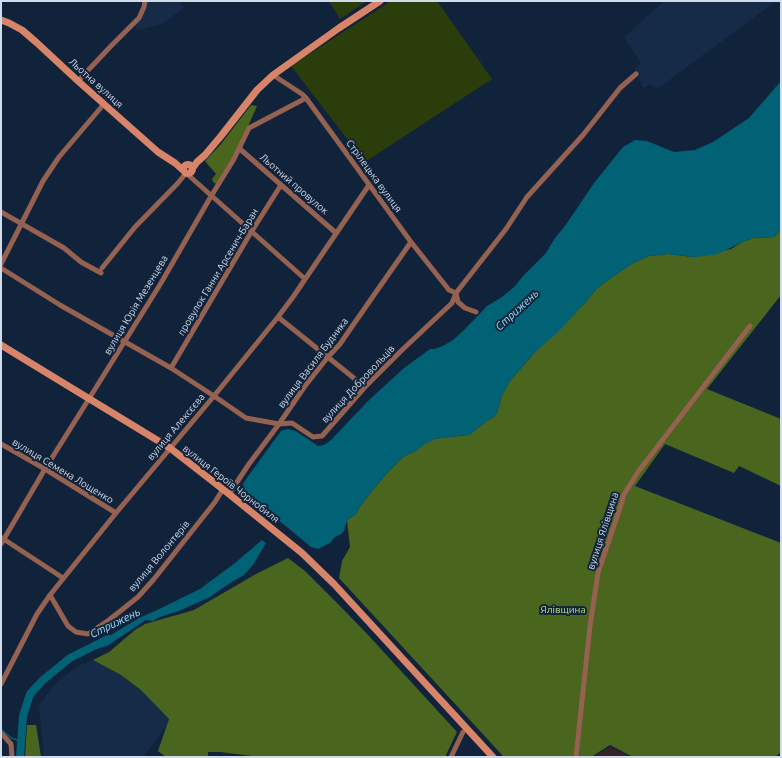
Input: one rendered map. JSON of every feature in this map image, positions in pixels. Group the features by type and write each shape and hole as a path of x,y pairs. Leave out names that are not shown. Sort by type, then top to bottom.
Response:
{"main road":[{"path":"188,169 206,155 257,90 273,75 380,1"},
{"name":"Льотна вулиця","path":"1,20 27,34 158,152 188,169"},
{"name":"вулиця Героїв Чорнобиля","path":"1,345 170,448 302,553 321,571 493,757"}],"street":[{"path":"78,81 139,18 145,1"},
{"path":"456,293 506,229 532,192 583,135 620,88 636,74"},
{"name":"Стрілецька вулиця","path":"273,75 306,98 411,242 449,290 456,293 458,302 465,308 476,312"},
{"name":"вулиця Юрія Мезенцева","path":"2,540 157,290 240,149 249,128 306,98"},
{"path":"1,264 43,181 59,157 104,104"},
{"name":"Льотний провулок","path":"240,149 336,233"},
{"path":"1,212 64,248 81,262 102,271 134,226 168,193 188,169"},
{"name":"Льотна вулиця","path":"188,169 194,179 212,196 305,279"},
{"name":"провулок Ганни Арсенич-Баран","path":"171,368 281,185"},
{"name":"вулиця Алексєєва","path":"1,684 37,614 50,595 278,317 369,185"},
{"name":"вулиця Василя Будника","path":"226,492 249,464 328,357 340,344 411,242"},
{"name":"вулиця Добровольців","path":"1,268 60,305 171,368 246,418 279,424 292,423 312,437 322,436 365,387 402,350 452,304 456,293"},
{"path":"278,317 365,387"},
{"name":"вулиця Ялівщина","path":"576,757 590,626 598,573 623,496 638,472 750,326"},
{"name":"вулиця Семена Лощенко","path":"2,445 45,469 116,513"},
{"name":"вулиця Волонтерів","path":"50,595 68,626 76,632 88,634 109,620 138,597 215,502 226,492"},
{"path":"2,540 63,578"},
{"path":"450,757 462,732"},
{"path":"1,733 11,744 12,757"}],"shaded area":[{"path":"143,1 179,1 184,8 162,24 138,30 134,25 142,8"},
{"path":"664,1 776,1 660,87 658,88 650,85 643,88 635,68 641,63 624,37"},
{"path":"93,660 121,675 141,690 169,719 165,728 143,757 44,757 39,705 57,682 78,666"},
{"path":"610,747 631,757 593,757"}],"green space":[{"path":"329,1 367,1 340,19"},
{"path":"391,1 437,1 492,79 365,162 291,66"},
{"path":"251,105 257,106 238,149 216,184 212,179 216,174 205,161 221,144"},
{"name":"Ялівщина","path":"781,229 781,295 707,389 781,419 781,486 739,466 734,473 665,444 635,486 781,543 781,752 775,757 633,757 610,745 591,757 504,757 339,578 342,561 350,547 347,520 356,514 371,492 403,457 435,439 469,435 494,417 497,413 503,393 510,381 536,351 585,303 597,288 633,263 649,256 668,254 693,257 731,249 742,242 753,238 774,237"},
{"path":"288,558 305,571 340,606 457,732 445,757 260,757 208,752 208,757 166,757 158,751 169,719 141,690 121,675 93,660 109,652 135,630 145,624 194,610 256,574"},
{"path":"27,725 36,725 41,757 25,757"}],"water":[{"path":"781,81 781,229 774,237 753,238 718,254 705,256 693,257 668,254 649,256 633,263 608,280 597,288 557,333 536,351 510,381 503,393 497,413 494,417 469,435 435,439 403,457 371,492 356,514 347,520 344,531 335,537 330,543 318,549 311,547 247,494 243,484 281,431 288,429 296,431 318,446 324,445 331,440 368,401 404,368 430,349 443,346 453,340 487,306 502,297 515,286 546,253 594,183 623,147 635,140 647,141 674,152 695,150 713,142 749,118"},
{"path":"262,540 266,543 253,565 244,575 210,597 153,621 146,620 107,646 96,649 101,641 139,618 200,589 235,563"}],"waterway":[{"name":"Стрижень","path":"20,757 23,716 30,694 43,680 70,658 108,639"},
{"path":"1,729 11,738 21,741"}]}
